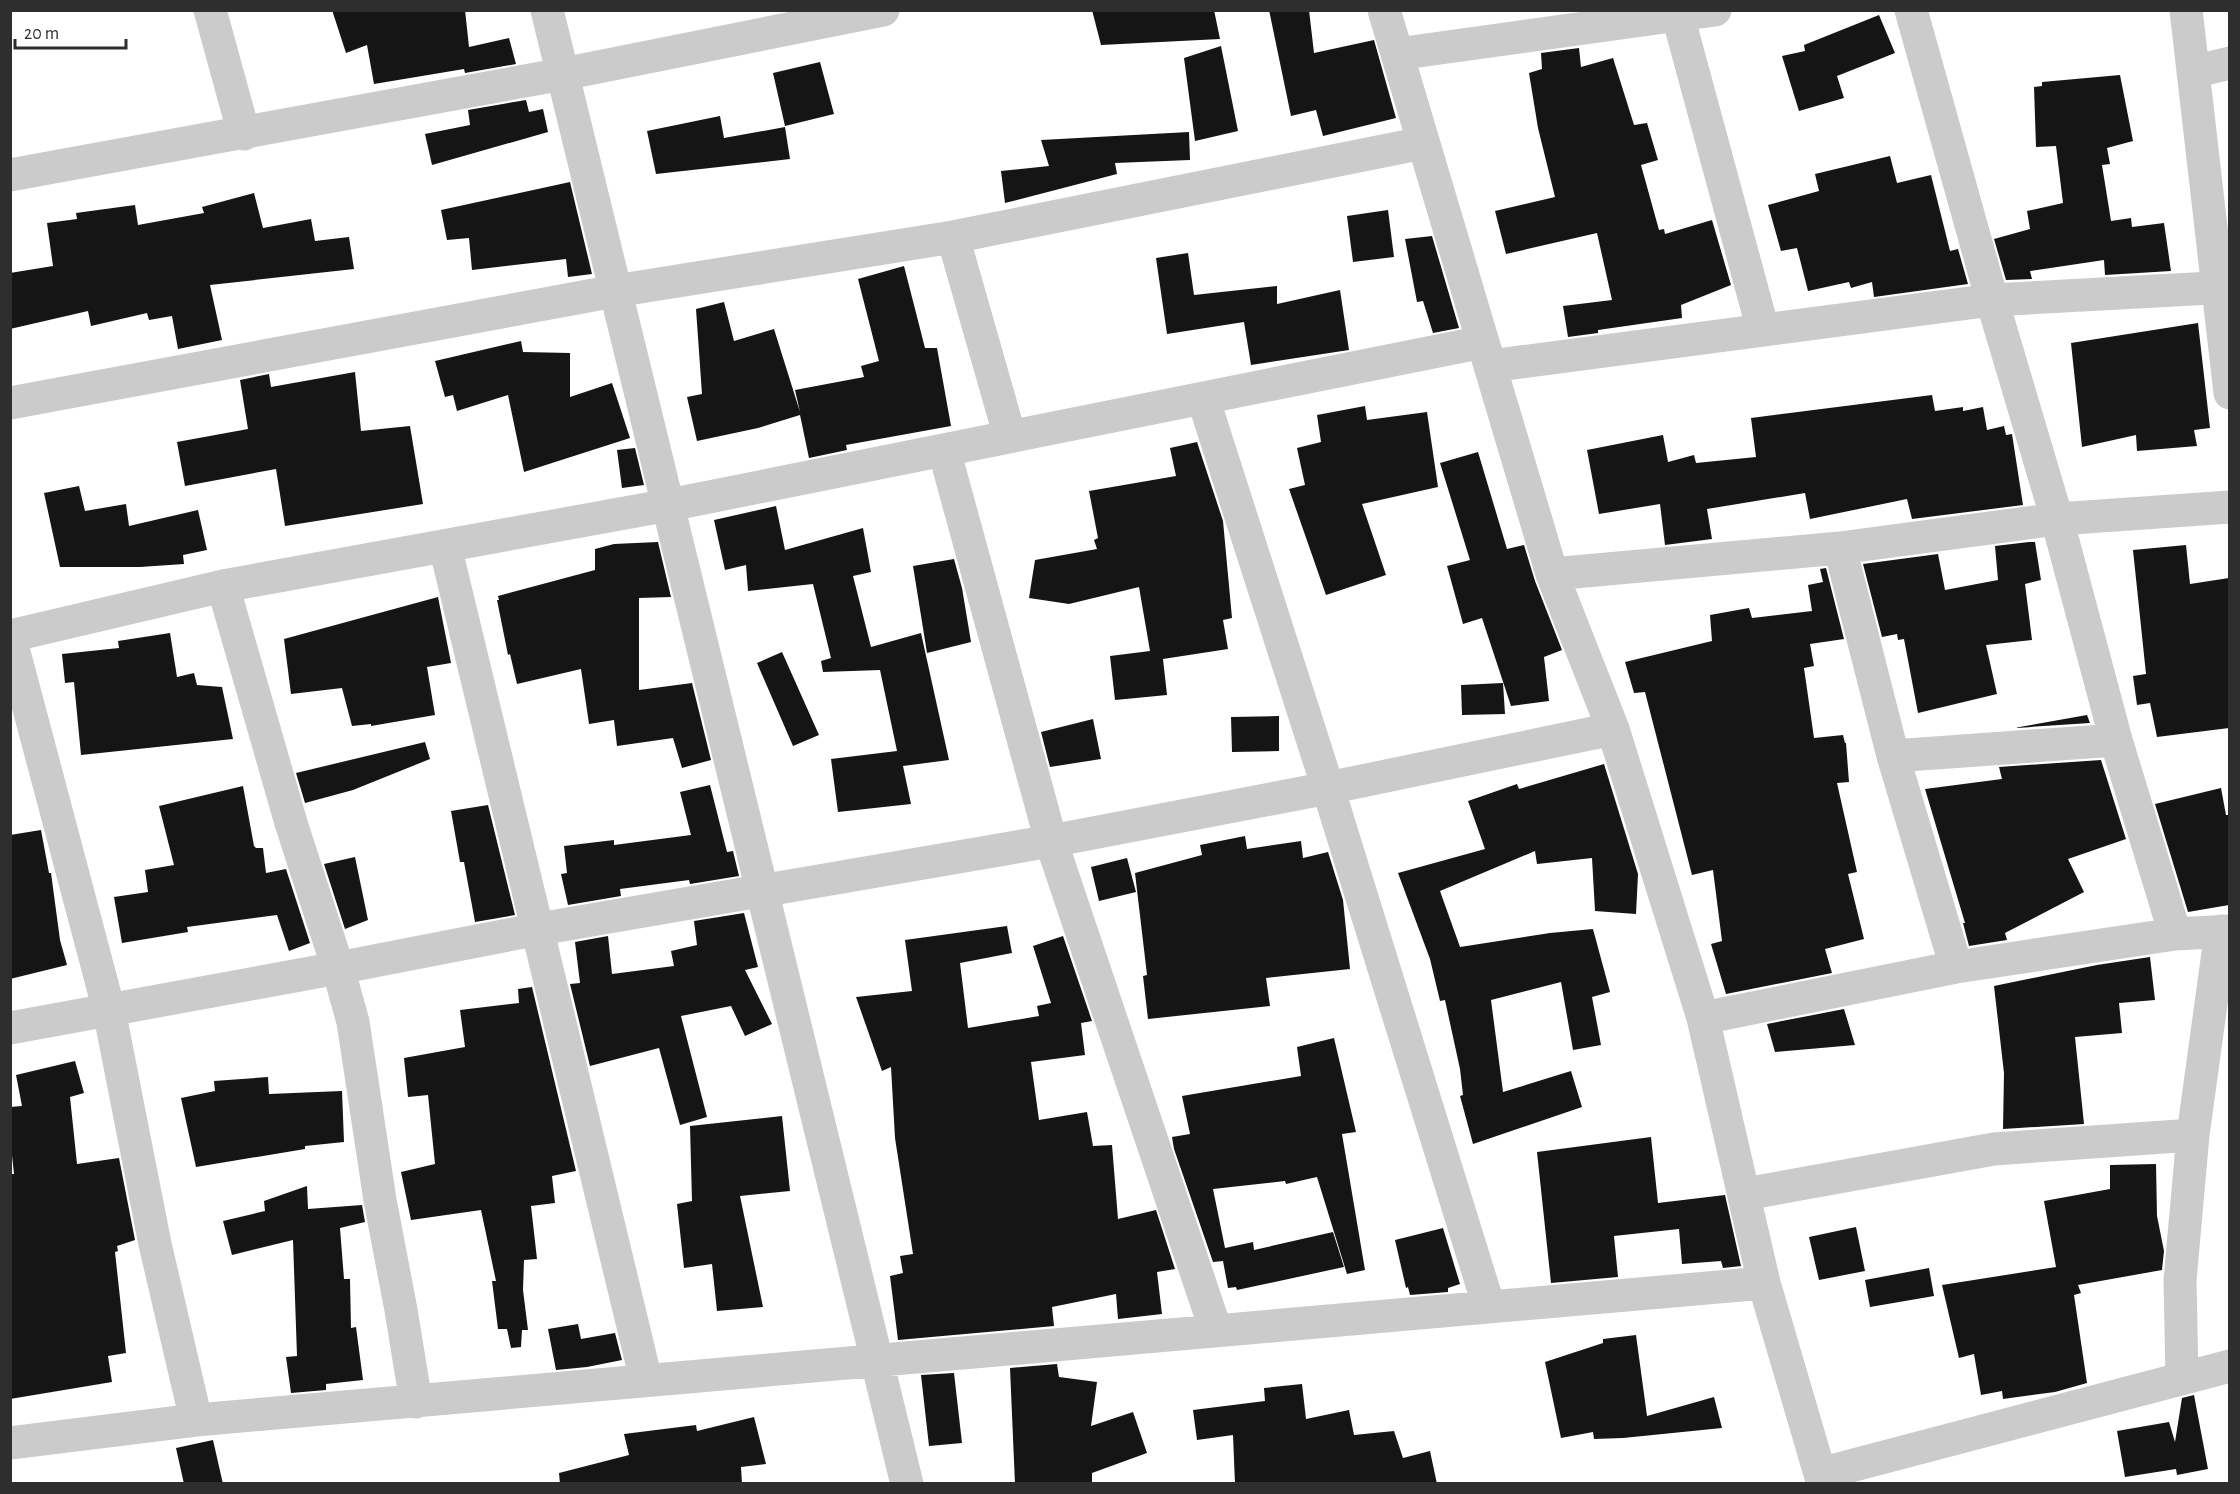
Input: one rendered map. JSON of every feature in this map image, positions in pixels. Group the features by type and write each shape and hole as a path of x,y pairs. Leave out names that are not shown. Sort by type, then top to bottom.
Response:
{"street":[{"path":"210,10 244,134"},
{"path":"547,10 907,1484"},
{"path":"10,175 563,74 883,10"},
{"path":"1384,10 1552,574 1613,729 1703,1018 1764,1283 1822,1479 2229,1366"},
{"path":"1397,54 1715,10"},
{"path":"1911,10 1992,300 2057,519 2116,740 2175,934"},
{"path":"2186,10 2224,288 2229,393"},
{"path":"1678,16 1763,330"},
{"path":"2193,72 2229,63"},
{"path":"10,403 615,291 953,237 1423,143"},
{"path":"953,237 1010,437"},
{"path":"196,1420 155,1244 109,1010 10,637 223,586 669,505 1203,398 1486,354 1763,330 1992,300 2224,288"},
{"path":"1203,398 1328,788 1489,1307"},
{"path":"944,450 1051,842 1216,1331"},
{"path":"1552,574 1840,548 2057,519 2229,507"},
{"path":"445,546 646,1380"},
{"path":"1840,548 1893,756 1956,967"},
{"path":"223,586 291,823 353,1022 380,1200 416,1402"},
{"path":"10,1028 539,929 1051,842 1613,729"},
{"path":"1893,756 2116,740"},
{"path":"1703,1018 1956,967 2175,934 2225,931 2193,1135 2180,1280 2182,1379"},
{"path":"1745,1194 1994,1149 2193,1135"},
{"path":"10,1443 196,1420 1764,1283"}],"building":[{"path":"332,10 465,10 469,47 509,38 516,64 465,73 464,69 374,84 367,45 346,53"},
{"path":"1092,10 1214,10 1220,39 1101,45"},
{"path":"1269,10 1309,10 1314,53 1374,40 1396,118 1323,136 1316,110 1291,116"},
{"path":"1879,15 1895,53 1837,76 1844,98 1799,111 1782,56 1805,51 1804,45"},
{"path":"1221,46 1238,131 1195,141 1184,58"},
{"path":"1579,48 1581,67 1613,58 1634,125 1647,123 1658,160 1641,165 1659,230 1664,229 1665,234 1712,220 1731,285 1681,305 1682,318 1598,330 1598,333 1568,337 1563,306 1612,300 1597,233 1506,254 1495,211 1555,197 1538,128 1529,73 1542,69 1541,53"},
{"path":"820,62 834,114 785,126 773,73"},
{"path":"2120,75 2133,141 2107,148 2110,164 2102,165 2111,221 2131,218 2132,227 2164,223 2171,271 2105,275 2104,260 2030,271 2032,279 2006,280 1994,239 2030,229 2027,211 2063,203 2056,146 2036,147 2034,87 2042,86 2042,82"},
{"path":"526,100 529,112 543,109 548,132 432,165 425,134 470,125 468,110"},
{"path":"720,116 724,138 785,127 790,159 656,174 647,131"},
{"path":"1189,132 1190,160 1115,163 1117,174 1005,203 1001,171 1049,166 1041,140"},
{"path":"1890,156 1897,183 1931,175 1950,251 1958,249 1968,284 1874,297 1872,282 1851,288 1849,282 1808,291 1797,248 1781,251 1768,205 1819,191 1815,174"},
{"path":"570,182 592,274 568,277 566,259 472,270 469,238 447,240 441,210"},
{"path":"254,193 263,228 311,219 315,241 349,237 354,269 210,285 222,340 178,349 172,316 149,320 147,313 91,326 88,311 10,329 10,273 53,266 47,223 77,219 76,213 135,205 138,225 204,213 202,207"},
{"path":"1388,210 1394,257 1353,262 1347,216"},
{"path":"1432,236 1459,328 1433,333 1423,301 1417,302 1405,239"},
{"path":"1188,253 1194,295 1277,286 1277,304 1340,290 1349,350 1251,365 1244,322 1167,334 1156,258"},
{"path":"904,266 925,348 937,348 951,426 846,445 847,450 809,458 800,415 758,428 697,441 687,397 702,394 696,309 724,302 734,341 774,329 800,412 795,390 864,377 861,366 879,361 858,279"},
{"path":"2198,323 2210,428 2194,430 2197,446 2137,451 2136,435 2082,447 2071,343"},
{"path":"521,341 523,352 570,353 570,397 612,383 630,438 524,472 508,395 457,411 453,395 445,397 435,361"},
{"path":"355,372 361,431 410,426 423,504 285,526 276,469 185,486 177,442 248,429 240,380 269,374 271,387"},
{"path":"1932,395 1935,411 1963,407 1963,411 1983,407 1987,430 2004,426 2006,435 2012,434 2023,505 1912,519 1907,499 1810,519 1805,493 1707,509 1712,539 1665,545 1660,504 1599,514 1587,450 1663,435 1668,462 1694,455 1696,463 1756,457 1751,418"},
{"path":"1365,406 1367,420 1427,412 1438,487 1362,504 1386,575 1326,595 1289,489 1305,485 1297,448 1321,442 1317,415"},
{"path":"1197,442 1223,521 1232,618 1223,620 1228,649 1163,659 1167,695 1115,700 1110,656 1150,651 1139,587 1069,604 1029,598 1035,560 1097,549 1094,540 1098,538 1089,491 1176,476 1170,448"},
{"path":"635,448 644,485 622,488 617,450"},
{"path":"1478,452 1507,549 1524,545 1535,581 1562,650 1544,657 1549,701 1511,706 1482,618 1463,624 1447,566 1470,560 1440,463"},
{"path":"79,486 85,511 126,504 129,526 198,510 207,550 183,555 184,564 140,567 60,567 44,493"},
{"path":"776,506 785,550 863,528 871,572 853,576 871,647 921,633 949,760 903,766 911,804 838,812 831,759 897,751 880,670 823,672 821,661 831,658 813,584 748,591 746,565 725,570 714,520"},
{"path":"658,542 671,597 639,598 639,690 692,683 711,760 682,768 673,738 617,746 614,720 589,724 581,669 517,684 510,654 508,655 497,600 499,600 498,596 595,570 595,549 614,544"},
{"path":"2035,542 2041,580 2025,584 2032,640 1986,645 1997,694 1918,713 1904,639 1898,640 1897,634 1882,637 1863,564 1938,554 1945,590 1998,580 1995,546"},
{"path":"2186,545 2190,584 2229,578 2229,728 2157,737 2150,703 2137,705 2133,676 2146,674 2133,550"},
{"path":"954,559 962,588 971,642 927,653 913,566"},
{"path":"1826,568 1844,639 1810,644 1814,666 1804,668 1814,738 1843,735 1846,743 1849,782 1837,783 1857,872 1848,874 1864,939 1825,949 1832,973 1726,994 1711,944 1722,941 1713,870 1692,875 1645,692 1634,693 1625,662 1712,641 1710,615 1749,608 1752,618 1812,611 1808,585 1823,582 1820,569"},
{"path":"438,597 451,663 427,667 435,715 371,726 371,724 352,726 342,688 291,694 284,639"},
{"path":"170,633 177,677 194,673 197,685 222,687 233,739 81,755 74,682 65,683 62,654 119,648 118,641"},
{"path":"782,652 819,735 793,746 757,663"},
{"path":"1503,683 1505,714 1462,715 1461,685"},
{"path":"2087,715 2090,723 2014,728"},
{"path":"1279,716 1279,751 1232,752 1231,717"},
{"path":"1093,719 1101,759 1050,767 1041,732"},
{"path":"425,742 430,759 353,790 305,803 296,773"},
{"path":"2101,760 2126,839 2068,859 2084,892 2005,933 2007,940 1969,946 1963,923 1965,923 1925,789 2002,779 1999,767"},
{"path":"1604,764 1638,874 1636,914 1595,911 1592,858 1537,864 1535,851 1440,891 1460,947 1550,933 1593,929 1610,992 1592,997 1601,1045 1573,1050 1561,982 1491,1000 1503,1092 1571,1071 1582,1107 1473,1144 1460,1096 1463,1095 1460,1069 1445,1000 1440,1001 1430,959 1398,873 1485,849 1468,801 1517,784 1519,789"},
{"path":"710,785 727,852 733,851 739,876 690,884 689,880 620,889 621,896 568,905 561,874 567,873 564,846 614,840 614,845 691,835 680,792"},
{"path":"243,786 254,846 263,848 266,873 286,869 310,943 289,951 277,915 187,927 188,932 122,943 114,897 148,892 145,870 174,865 159,806"},
{"path":"2221,788 2226,815 2229,815 2229,905 2188,912 2155,804"},
{"path":"488,805 515,915 475,922 464,862 460,862 451,811"},
{"path":"41,830 49,873 51,873 60,940 67,965 10,979 10,835"},
{"path":"1245,836 1247,849 1301,841 1303,858 1328,852 1343,900 1350,969 1266,978 1270,1006 1148,1019 1143,976 1147,975 1135,873 1202,855 1200,845"},
{"path":"355,857 368,920 345,929 324,864"},
{"path":"1127,858 1136,892 1099,901 1091,867"},
{"path":"744,913 758,967 745,970 772,1024 745,1036 731,1006 681,1016 707,1117 680,1125 659,1048 590,1066 570,984 580,983 575,942 608,936 612,974 674,966 671,951 697,945 694,921"},
{"path":"1007,926 1012,953 960,963 968,1028 1039,1016 1037,1006 1051,1003 1033,946 1063,936 1092,1021 1081,1023 1085,1055 1031,1062 1039,1120 1087,1112 1093,1146 1112,1145 1118,1219 1156,1210 1175,1269 1157,1272 1162,1314 1118,1319 1116,1294 1052,1307 1054,1326 898,1340 890,1276 903,1273 900,1256 913,1254 895,1138 891,1067 882,1071 856,997 912,991 905,940"},
{"path":"2150,957 2155,1000 2119,1003 2122,1033 2075,1037 2084,1124 2003,1129 2004,1073 1994,986 2097,965"},
{"path":"532,987 576,1171 552,1176 555,1203 531,1206 537,1259 524,1260 523,1290 528,1330 522,1330 521,1347 511,1348 507,1329 498,1329 492,1281 496,1281 481,1210 411,1220 401,1172 435,1164 428,1095 408,1097 404,1058 465,1047 460,1010 519,1003 518,989"},
{"path":"1844,1009 1855,1045 1775,1052 1767,1024"},
{"path":"1334,1038 1356,1132 1342,1134 1365,1270 1347,1274 1317,1177 1286,1184 1285,1181 1213,1189 1225,1248 1253,1242 1254,1250 1333,1232 1344,1267 1237,1290 1236,1287 1228,1288 1223,1261 1213,1262 1174,1149 1172,1137 1190,1134 1182,1096 1301,1076 1297,1047"},
{"path":"75,1061 84,1093 70,1097 77,1164 119,1158 135,1240 117,1246 118,1251 115,1252 126,1353 108,1356 112,1382 10,1399 10,1174 14,1174 10,1107 22,1106 16,1075"},
{"path":"268,1077 269,1094 342,1091 344,1142 305,1146 305,1149 196,1167 181,1098 215,1091 214,1081"},
{"path":"782,1116 790,1191 740,1196 763,1307 717,1311 712,1264 684,1268 677,1204 692,1201 690,1126"},
{"path":"1651,1137 1658,1203 1725,1195 1741,1266 1723,1268 1721,1261 1682,1264 1679,1229 1614,1236 1618,1277 1551,1283 1537,1152"},
{"path":"2156,1164 2157,1216 2164,1251 2162,1270 2078,1285 2081,1293 2074,1295 2087,1383 2055,1392 2003,1399 2002,1391 1981,1395 1974,1354 1959,1358 1942,1285 2056,1267 2044,1201 2110,1189 2110,1165"},
{"path":"307,1186 308,1209 362,1205 365,1222 340,1228 344,1279 350,1279 351,1328 356,1327 363,1380 326,1384 326,1390 291,1393 286,1357 297,1356 293,1240 232,1255 223,1221 265,1211 264,1201"},
{"path":"1856,1227 1865,1271 1819,1280 1809,1237"},
{"path":"1443,1228 1460,1284 1448,1288 1448,1292 1410,1295 1408,1287 1406,1288 1395,1240"},
{"path":"1929,1268 1934,1296 1870,1307 1865,1280"},
{"path":"578,1324 581,1339 615,1333 622,1360 556,1370 548,1329"},
{"path":"1636,1335 1647,1416 1714,1397 1722,1428 1594,1439 1593,1432 1561,1438 1545,1362 1603,1343 1603,1339"},
{"path":"1057,1364 1059,1377 1097,1382 1091,1426 1133,1412 1147,1453 1092,1473 1092,1484 1015,1484 1010,1368"},
{"path":"954,1373 962,1443 929,1446 921,1375"},
{"path":"1302,1384 1306,1419 1349,1410 1354,1435 1394,1431 1403,1458 1430,1451 1437,1484 1235,1484 1233,1435 1197,1440 1193,1410 1265,1401 1264,1388"},
{"path":"2194,1395 2208,1469 2177,1475 2176,1469 2125,1477 2117,1431 2169,1422 2175,1442 2182,1398"},
{"path":"754,1417 766,1464 741,1467 742,1484 560,1484 559,1473 629,1455 624,1434 696,1425 697,1431"},
{"path":"213,1440 223,1484 184,1484 176,1448"}]}
